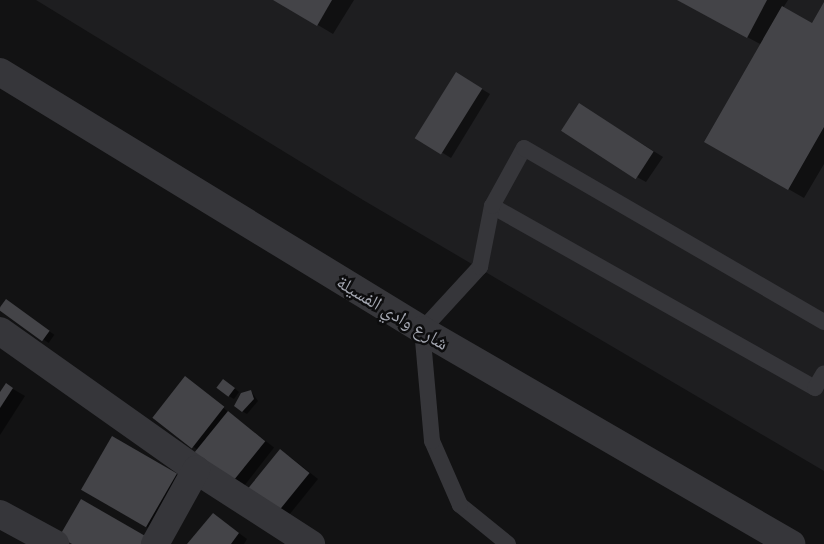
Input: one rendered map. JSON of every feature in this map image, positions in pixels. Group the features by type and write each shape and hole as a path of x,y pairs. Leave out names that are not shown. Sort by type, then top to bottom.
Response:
{"street":[{"name":"شارع وادي الفسيلة","path":"0,72 422,330 790,544"},
{"path":"0,331 196,470 311,544"},
{"path":"155,544 196,470"},
{"path":"0,514 55,544"}],"lane":[{"path":"508,544 460,505 432,441 422,330 480,267 492,206 524,148 824,322"},
{"path":"492,206 815,388 824,373"}],"shaded area":[{"path":"36,0 824,0 824,471 363,200"}],"building":[{"path":"273,0 332,0 317,26"},
{"path":"677,0 767,0 747,38"},
{"path":"824,2 824,127 788,190 704,142 782,6 812,23"},
{"path":"456,72 482,88 441,155 415,138"},
{"path":"579,103 654,151 636,179 561,131"},
{"path":"6,299 50,331 42,341 0,311 0,307"},
{"path":"185,376 224,407 192,449 152,418"},
{"path":"223,379 235,388 228,397 216,388"},
{"path":"6,383 13,388 0,408 0,392"},
{"path":"251,390 254,399 242,412 234,406 241,393"},
{"path":"228,411 265,441 231,483 194,453"},
{"path":"112,436 177,474 146,527 81,490"},
{"path":"280,449 310,473 274,516 245,493"},
{"path":"81,499 147,537 143,544 72,544 59,537"},
{"path":"213,513 239,533 231,544 187,544"}]}
